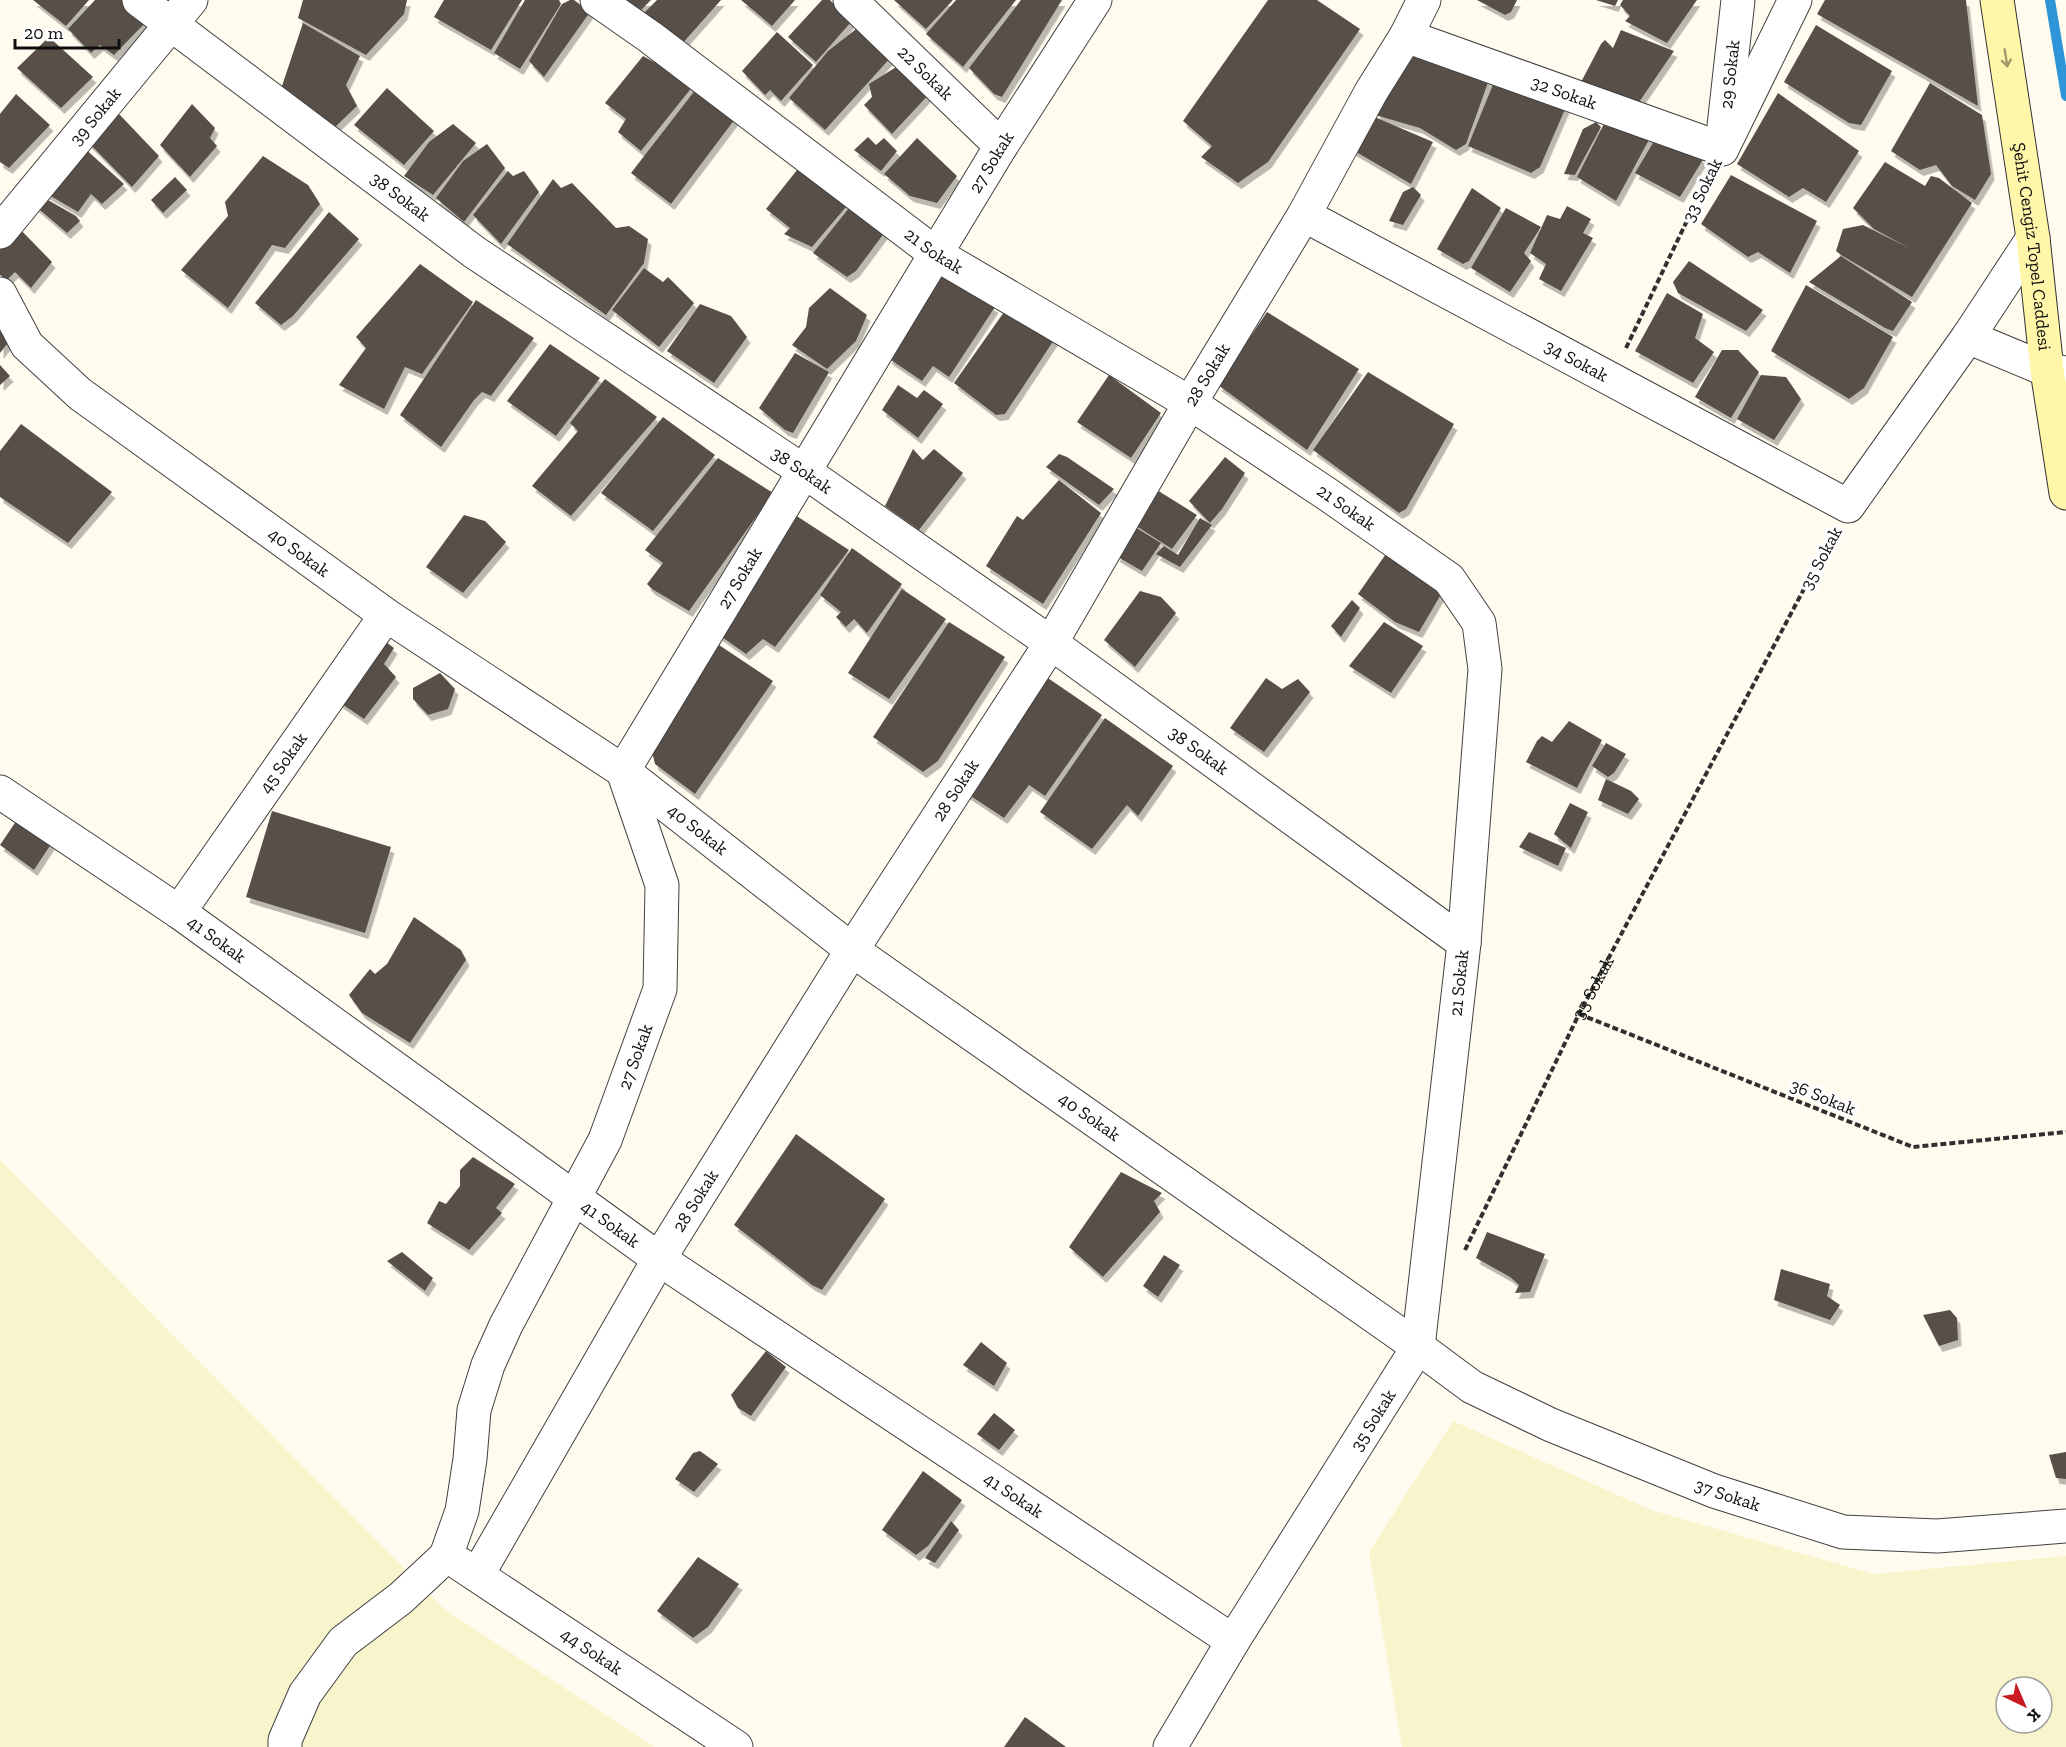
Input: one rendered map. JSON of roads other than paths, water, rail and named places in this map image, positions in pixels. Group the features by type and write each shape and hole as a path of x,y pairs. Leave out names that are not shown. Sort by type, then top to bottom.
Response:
{"main road":[{"name":"Şehit Cengiz Topel Caddesi","path":"1997,0 2033,238 2057,372 2066,493"}],"street":[{"name":"38 Sokak","path":"139,0 474,252 805,472 1051,643 1464,943"},
{"name":"39 Sokak","path":"0,232 191,0"},
{"name":"21 Sokak","path":"597,0 936,254 1190,403 1449,579 1479,623 1485,669 1464,943 1418,1347"},
{"name":"22 Sokak","path":"850,0 1001,146"},
{"name":"27 Sokak","path":"446,1556 462,1511 471,1459 474,1410 488,1365 506,1325 605,1140 660,989 662,885 623,771 1001,146 1095,0"},
{"name":"28 Sokak","path":"478,1574 659,1259 852,950 1051,643 1190,403 1304,215 1371,92 1406,36 1424,0"},
{"name":"29 Sokak","path":"1722,148 1738,0"},
{"name":"33 Sokak","path":"1722,148 1795,0"},
{"name":"32 Sokak","path":"1406,36 1722,148"},
{"name":"34 Sokak","path":"1304,215 1848,506"},
{"name":"35 Sokak","path":"1848,506 1968,338 2033,238"},
{"name":"40 Sokak","path":"0,294 27,345 80,394 386,615 623,771 852,950 1418,1347"},
{"path":"1968,338 2057,372"},
{"name":"45 Sokak","path":"179,912 386,615"},
{"name":"41 Sokak","path":"0,792 179,912 659,1259 1233,1641"},
{"name":"35 Sokak","path":"1170,1747 1233,1641 1418,1347"},
{"name":"37 Sokak","path":"1418,1347 1472,1387 1551,1425 1714,1491 1843,1532 1937,1536 2066,1526"},
{"path":"285,1747 285,1740 304,1694 343,1642 401,1598 446,1556"},
{"name":"44 Sokak","path":"446,1556 478,1574 736,1747"}],"waterway":[{"path":"2050,0 2066,96"}]}
